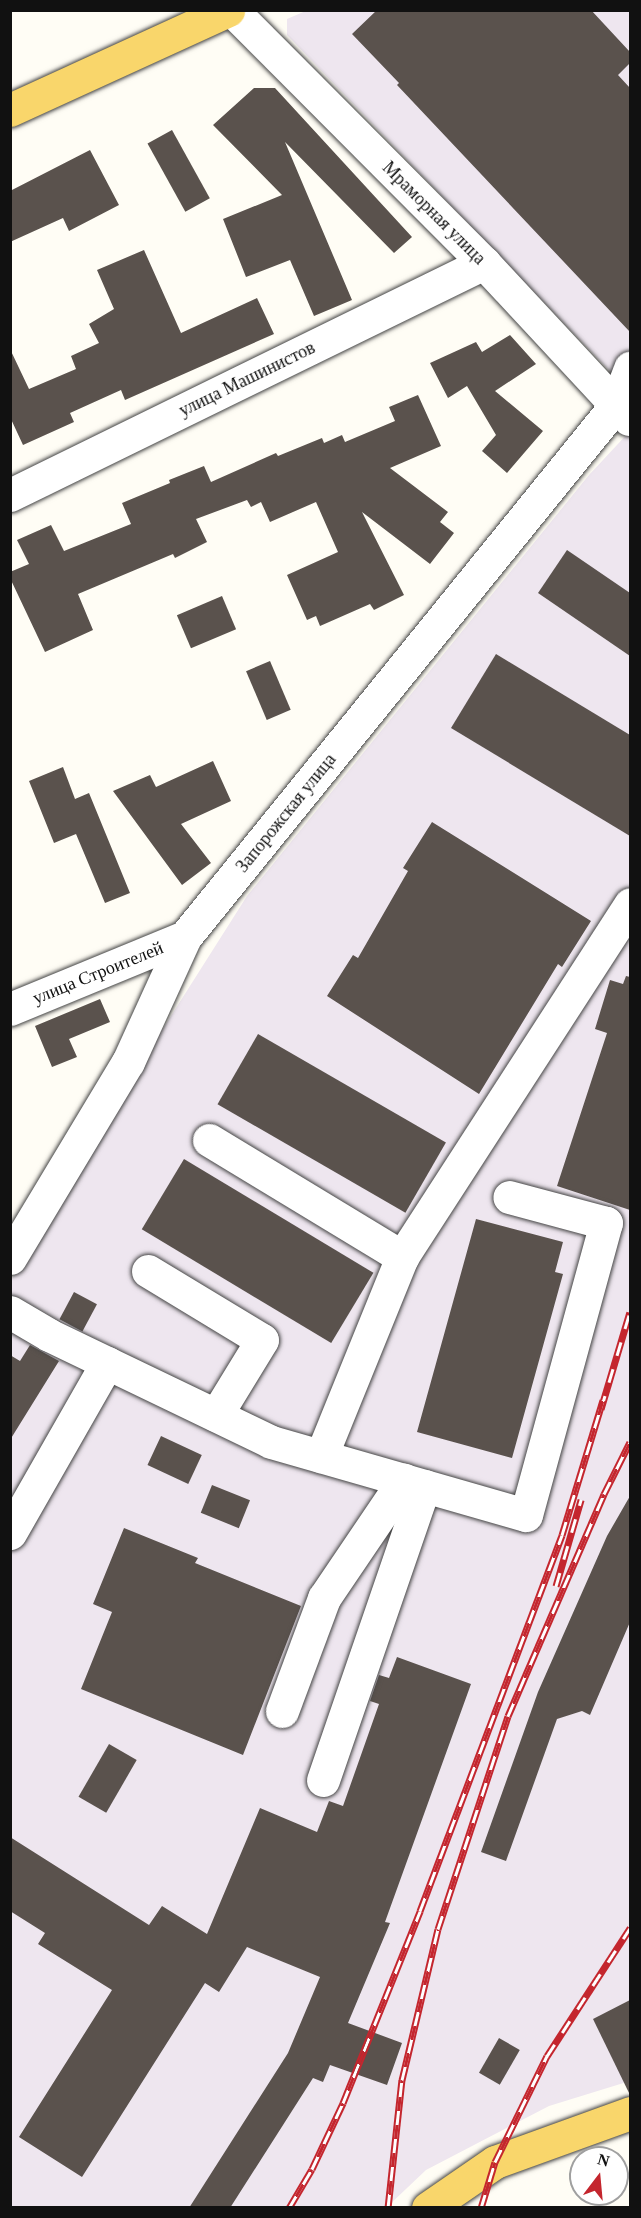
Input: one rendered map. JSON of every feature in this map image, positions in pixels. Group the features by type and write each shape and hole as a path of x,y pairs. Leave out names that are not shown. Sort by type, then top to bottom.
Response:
{"main road":[{"path":"10,110 230,10"},
{"path":"428,2208 495,2162 630,2113"}],"street":[{"name":"Мраморная улица","path":"230,10 484,262 623,412"},
{"name":"улица Машинистов","path":"10,495 484,262"},
{"name":"Запорожская улица","path":"10,1258 128,1062 185,937 623,412 630,368"},
{"path":"321,1456 402,1257 630,904"},
{"name":"улица Строителей","path":"10,1009 185,937"},
{"path":"209,1140 402,1257"},
{"path":"10,1312 49,1335 271,1442 526,1515 606,1223 509,1197"},
{"path":"148,1271 262,1340 216,1415"},
{"path":"10,1533 107,1363"},
{"path":"282,1711 324,1598 414,1483"},
{"path":"323,1779 414,1483"}],"shaded area":[{"path":"308,10 630,11 630,392 287,35 287,19"},
{"path":"630,431 630,2081 549,2106 426,2170 387,2207 11,2207 10,1282 157,1038 247,896 589,475"}],"building":[{"path":"377,10 591,10 630,52 630,63 618,75 630,88 630,332 397,85 399,83 352,34"},
{"path":"254,88 275,88 412,237 394,253 285,142 352,300 314,316 290,260 246,277 223,219 282,195 213,125"},
{"path":"172,130 210,198 185,212 148,144"},
{"path":"90,150 119,205 69,231 63,218 10,242 10,191"},
{"path":"144,250 181,333 257,298 274,334 125,400 121,390 70,413 74,422 23,445 10,417 10,349 29,389 76,369 71,356 99,343 89,324 114,309 97,270"},
{"path":"510,335 536,364 495,391 543,431 507,473 482,451 496,435 467,386 448,398 430,363 476,342 482,352"},
{"path":"418,395 441,446 390,468 448,512 440,522 454,533 430,564 362,512 404,595 374,610 370,604 320,626 316,616 307,620 287,575 338,552 316,502 270,522 261,502 251,507 247,500 196,519 207,542 175,558 173,554 78,594 93,630 45,652 10,578 10,572 29,564 17,540 51,525 64,551 131,524 122,503 170,483 169,480 204,466 211,482 276,453 278,456 322,438 324,443 342,435 345,442 395,421 389,407"},
{"path":"567,550 630,593 630,656 538,593"},
{"path":"222,596 236,629 191,648 177,615"},
{"path":"496,654 630,735 630,836 451,728"},
{"path":"270,661 291,710 267,720 246,671"},
{"path":"213,761 231,801 181,824 211,863 182,885 113,791 150,775 156,787"},
{"path":"63,767 75,799 89,793 130,893 105,903 76,834 54,843 29,781"},
{"path":"432,822 591,921 562,967 558,964 479,1094 327,996 353,955 358,958 408,871 403,868"},
{"path":"626,976 630,977 630,1210 557,1186 607,1033 595,1029 610,980 623,984"},
{"path":"100,999 110,1022 69,1039 77,1057 52,1067 35,1026"},
{"path":"258,1034 446,1142 405,1213 218,1104"},
{"path":"184,1159 373,1273 331,1343 142,1229"},
{"path":"476,1219 563,1242 555,1272 563,1274 512,1458 417,1432"},
{"path":"74,1292 97,1304 82,1332 59,1319"},
{"path":"30,1345 59,1361 10,1440 10,1355 20,1361"},
{"path":"161,1436 202,1455 188,1484 147,1465"},
{"path":"212,1485 250,1500 239,1528 201,1513"},
{"path":"630,1496 630,1622 590,1715 582,1711 557,1719 506,1861 481,1852 538,1692 607,1536"},
{"path":"124,1528 198,1558 195,1563 301,1606 243,1755 81,1689 112,1612 93,1604"},
{"path":"397,1657 471,1684 385,1922 390,1923 348,2023 402,2043 387,2085 330,2065 323,2082 313,2078 230,2208 189,2208 288,2053 320,1977 247,1947 219,1992 205,1983 82,2177 19,2137 112,1990 38,1944 45,1933 10,1911 10,1837 149,1925 162,1906 207,1934 260,1808 317,1832 329,1801 343,1806 379,1704 370,1701 379,1675 389,1678"},
{"path":"109,1744 137,1760 106,1813 78,1797"},
{"path":"630,2000 630,2095 593,2019"},
{"path":"499,2038 520,2050 500,2085 479,2073"}],"railway":[{"path":"601,1409 630,1312"},
{"path":"289,2208 312,2169 343,2103 420,1911 562,1535 603,1400"},
{"path":"388,2208 402,2080 438,1929 508,1716 604,1494 630,1442"},
{"path":"556,1586 581,1500"},
{"path":"481,2208 495,2162 547,2056 630,1928"}]}
